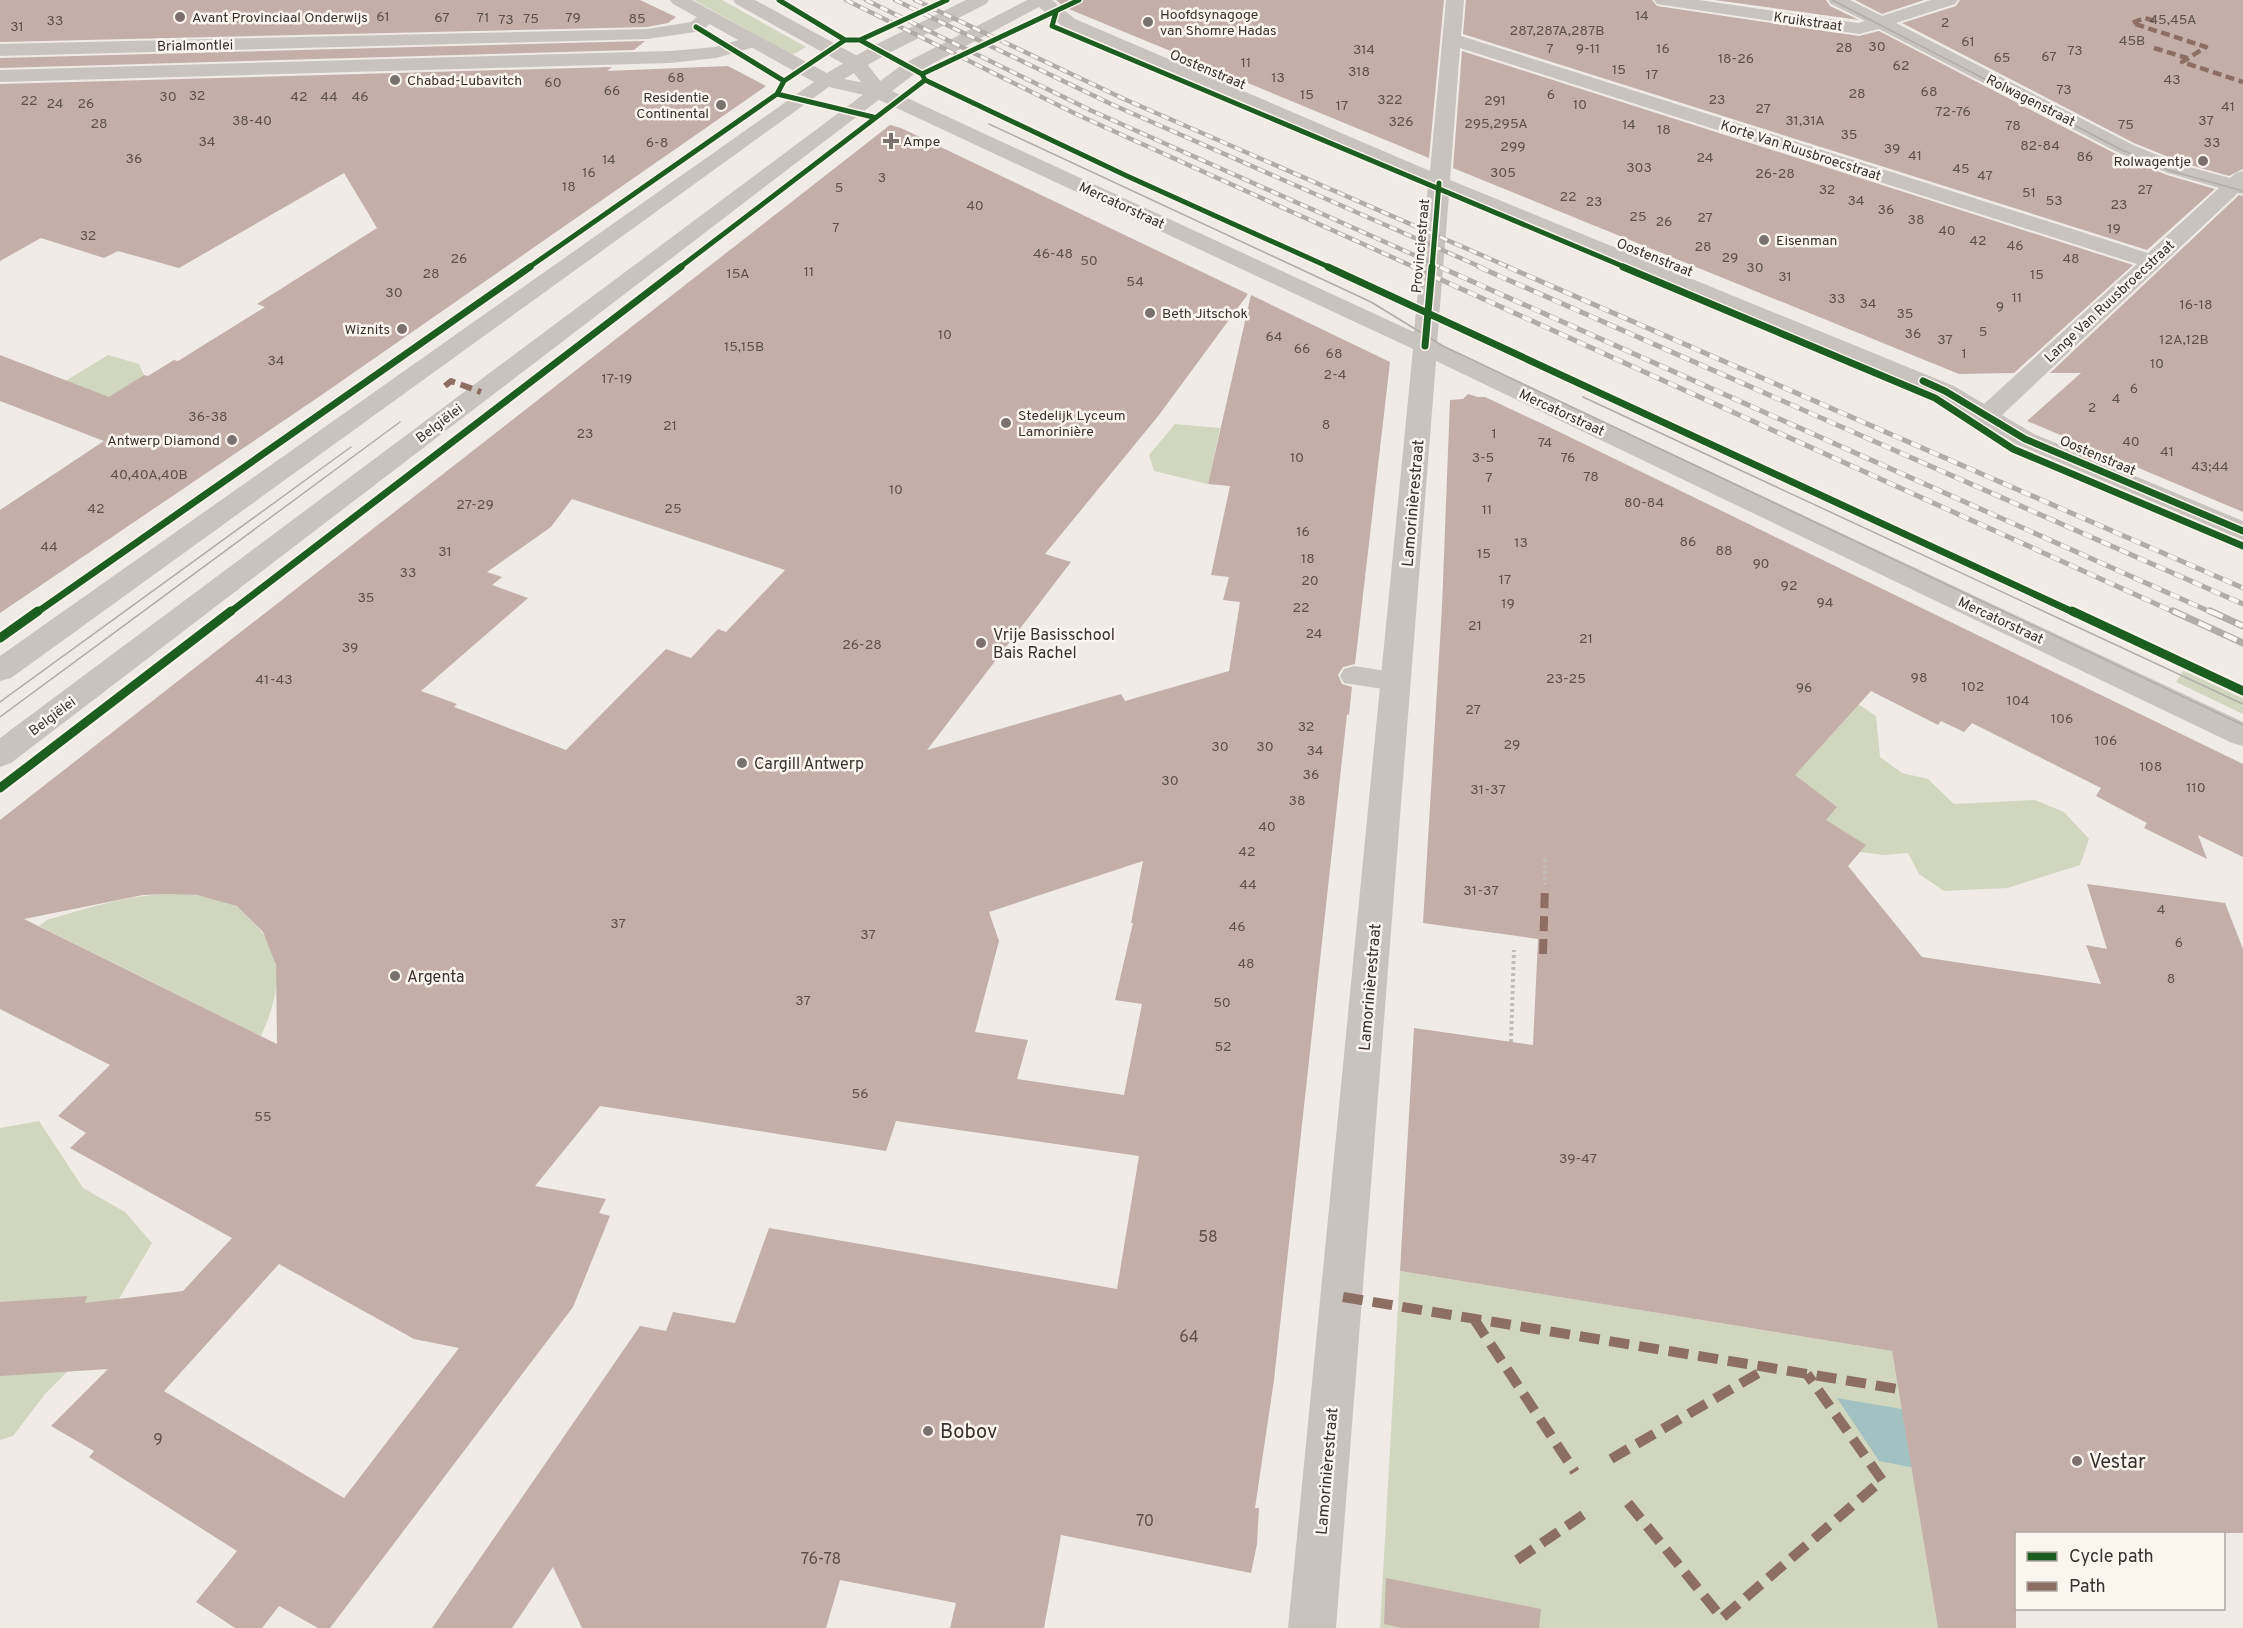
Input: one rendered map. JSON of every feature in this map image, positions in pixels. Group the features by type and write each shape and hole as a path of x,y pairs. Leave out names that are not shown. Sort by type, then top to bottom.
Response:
{"street":[{"name":"Mercatorstraat","path":"679,0 827,81 879,92 1425,346 2243,735"},
{"name":"Mercatorstraat","path":"742,0 856,63 879,92"},
{"path":"0,671 827,81 856,63 980,0"},
{"name":"Belgiëlei","path":"0,755 910,68 1041,0"},
{"name":"Oostenstraat","path":"1041,0 1069,24 1439,183 1945,391 2025,439 2243,531"},
{"name":"Provinciestraat","path":"1425,346 1455,0"},
{"name":"Kruikstraat","path":"1664,0 1859,29 1949,0"},
{"name":"Rolwagenstraat","path":"1837,0 2126,149 2175,169 2239,184"},
{"name":"Brialmontlei","path":"0,50 648,34 696,27 708,17"},
{"name":"Korte Van Ruusbroecstraat","path":"1451,39 2151,261"},
{"path":"375,66 391,40"},
{"name":"Brialmontlei","path":"0,76 670,57 716,52 752,42"},
{"name":"Lange Van Ruusbroecstraat","path":"1986,416 2151,261 2239,184"},
{"name":"Lamorinièrestraat","path":"1312,1628 1344,1286 1425,346"}],"lane":[{"path":"1354,676 1396,681"}],"path":[{"path":"1545,859 1545,885"},
{"path":"1511,1042 1514,950"}],"green space":[{"path":"694,0 722,0 806,47 792,55"},
{"path":"108,355 139,364 144,375 127,386 110,428 59,385"},
{"path":"1175,424 1220,428 1208,484 1154,471 1149,455"},
{"path":"2184,670 2243,698 2243,714 2176,682"},
{"path":"1852,700 1876,716 1880,757 1902,773 1928,779 1954,804 2035,800 2064,812 2089,839 2080,865 2007,888 1944,891 1919,874 1908,853 1884,855 1860,852 1811,807 1777,765"},
{"path":"170,894 205,896 231,903 242,910 263,934 275,961 277,976 273,1005 261,1036 39,926 47,920 108,903"},
{"path":"39,1121 83,1188 125,1212 152,1243 88,1351 45,1394 13,1436 0,1440 0,1128"},
{"path":"1400,1271 1892,1351 1938,1628 1380,1628"}],"water":[{"path":"1837,1398 1931,1414 1941,1473 1879,1461"}],"building":[{"path":"0,0 640,0 676,17 668,23 647,27 0,42"},
{"path":"1056,0 1444,0 1429,158 1064,7"},
{"path":"1466,0 1652,0 1657,6 1859,36 1879,31 2118,155 2167,175 2215,189 2147,250 1463,34"},
{"path":"1715,0 1826,0 1830,6 1859,20"},
{"path":"1855,0 1924,0 1882,14"},
{"path":"1960,0 2243,0 2243,169 2229,176 2183,163 2134,143 1902,23 1956,6"},
{"path":"645,41 634,50 0,68 0,58"},
{"path":"1462,51 2133,265 2014,373 1959,374 1453,168"},
{"path":"728,66 766,86 323,394 0,613 0,510 104,441 0,401 0,355 109,397 144,375 148,376 174,360 178,361 265,307 257,304 377,228 344,173 179,268 118,251 104,258 41,238 0,261 0,84 612,67 607,71"},
{"path":"890,125 901,128 1248,294 1159,415 1045,554 1071,562 927,750 1121,694 1125,701 1229,671 1240,602 1223,600 1229,577 1211,575 1230,486 1208,484 1251,295 1390,362 1355,664 1343,667 1338,675 1342,684 1352,687 1349,715 1347,714 1274,1380 1255,1508 1259,1508 1257,1544 1251,1573 1061,1535 1044,1628 950,1628 956,1603 840,1580 826,1628 582,1628 553,1567 512,1628 432,1628 640,1326 666,1331 673,1312 735,1323 769,1228 1117,1289 1139,1156 896,1121 886,1151 600,1106 535,1186 606,1199 599,1213 610,1216 573,1307 330,1628 318,1628 279,1606 262,1628 235,1628 196,1602 237,1551 89,1457 94,1451 51,1426 108,1369 0,1376 0,1302 87,1296 85,1303 183,1291 232,1238 70,1148 86,1133 58,1116 110,1065 0,1009 0,820","holes":["572,499 785,570 726,632 718,629 691,658 666,649 566,750 454,707 457,704 421,691 528,598 492,585 502,577 487,572 551,527","1143,861 1131,923 1133,923 1115,1000 1142,1004 1124,1095 1017,1079 1028,1040 975,1032 999,941 989,912","143,895 197,895 237,906 263,932 276,965 277,1044 24,919","279,1264 414,1339 459,1348 344,1498 164,1391"]},
{"path":"2239,195 2243,196 2243,512 2027,421 2081,373 2050,373"},
{"path":"1468,394 1485,397 1545,425 2243,764 2243,857 2198,835 2207,859 2144,828 2147,823 2096,796 2101,788 1972,723 1964,732 1941,721 1938,725 1871,691 1795,775 1837,807 1826,820 1866,845 1848,866 1922,957 2101,984 2086,945 2107,949 2087,884 2225,903 2243,949 2243,1533 2015,1532 2016,1628 1938,1628 1892,1351 1400,1271 1414,1028 1533,1045 1538,939 1423,923 1442,607 1450,400 1463,399"},
{"path":"1386,1578 1541,1609 1539,1628 1402,1628 1384,1624"}],"tram line":[{"path":"1832,0 2122,150 2171,171 2243,191"},
{"path":"989,124 1371,302 1443,346 2243,725"},
{"path":"1583,397 2243,704"},
{"path":"0,717 400,422"},
{"path":"0,702 351,447"}],"railway":[{"path":"846,0 1078,115 1416,268"},
{"path":"866,0 1090,110 1443,268"},
{"path":"895,0 1111,104 1483,268"},
{"path":"915,0 1124,99 1511,268"},
{"path":"1413,267 2176,613"},
{"path":"1440,267 2213,613"},
{"path":"1479,267 2243,604"},
{"path":"1508,267 2243,588"},
{"path":"2173,611 2243,643"},
{"path":"2210,611 2243,626"}],"marked path":[{"path":"2154,21 2145,18 2132,23 2206,47 2182,62 2243,82"},
{"path":"2154,48 2187,58"},
{"path":"445,386 451,381 481,392"},
{"path":"1543,954 1545,885"},
{"path":"1343,1297 1898,1389"},
{"path":"1474,1319 1575,1472"},
{"path":"1611,1459 1769,1367"},
{"path":"1628,1503 1722,1618 1882,1480 1807,1374"},
{"path":"1517,1560 1589,1511"}],"cycle path":[{"path":"779,0 845,40 860,40 922,74 925,80 1127,176 1457,325 2243,691"},
{"path":"860,40 947,0"},
{"path":"922,74 1079,0"},
{"path":"1056,12 1052,26 1935,398 2013,449 2243,546"},
{"path":"696,27 784,81"},
{"path":"0,638 777,94 784,81 845,40"},
{"path":"0,788 925,80"},
{"path":"777,94 873,117"},
{"path":"1425,346 1439,183"},
{"path":"1923,381 1945,391 2025,439 2243,531"}],"place":[{"name":"Avant Provinciaal Onderwijs","path":"180,17"},
{"name":"Hoofdsynagoge van Shomre Hadas","path":"1148,22"},
{"name":"Chabad-Lubavitch","path":"395,80"},
{"name":"Residentie Continental","path":"721,105"},
{"name":"Ampe","path":"891,141"},
{"name":"Rolwagentje","path":"2203,161"},
{"name":"Eisenman","path":"1764,240"},
{"name":"Beth Jitschok","path":"1150,313"},
{"name":"Wiznits","path":"402,329"},
{"name":"Stedelijk Lyceum Lamorinière","path":"1006,423"},
{"name":"Antwerp Diamond","path":"232,440"},
{"name":"Vrije Basisschool Bais Rachel","path":"981,643"},
{"name":"Cargill Antwerp","path":"742,763"},
{"name":"Argenta","path":"395,976"},
{"name":"Bobov","path":"928,1431"},
{"name":"Vestar","path":"2077,1461"}]}
